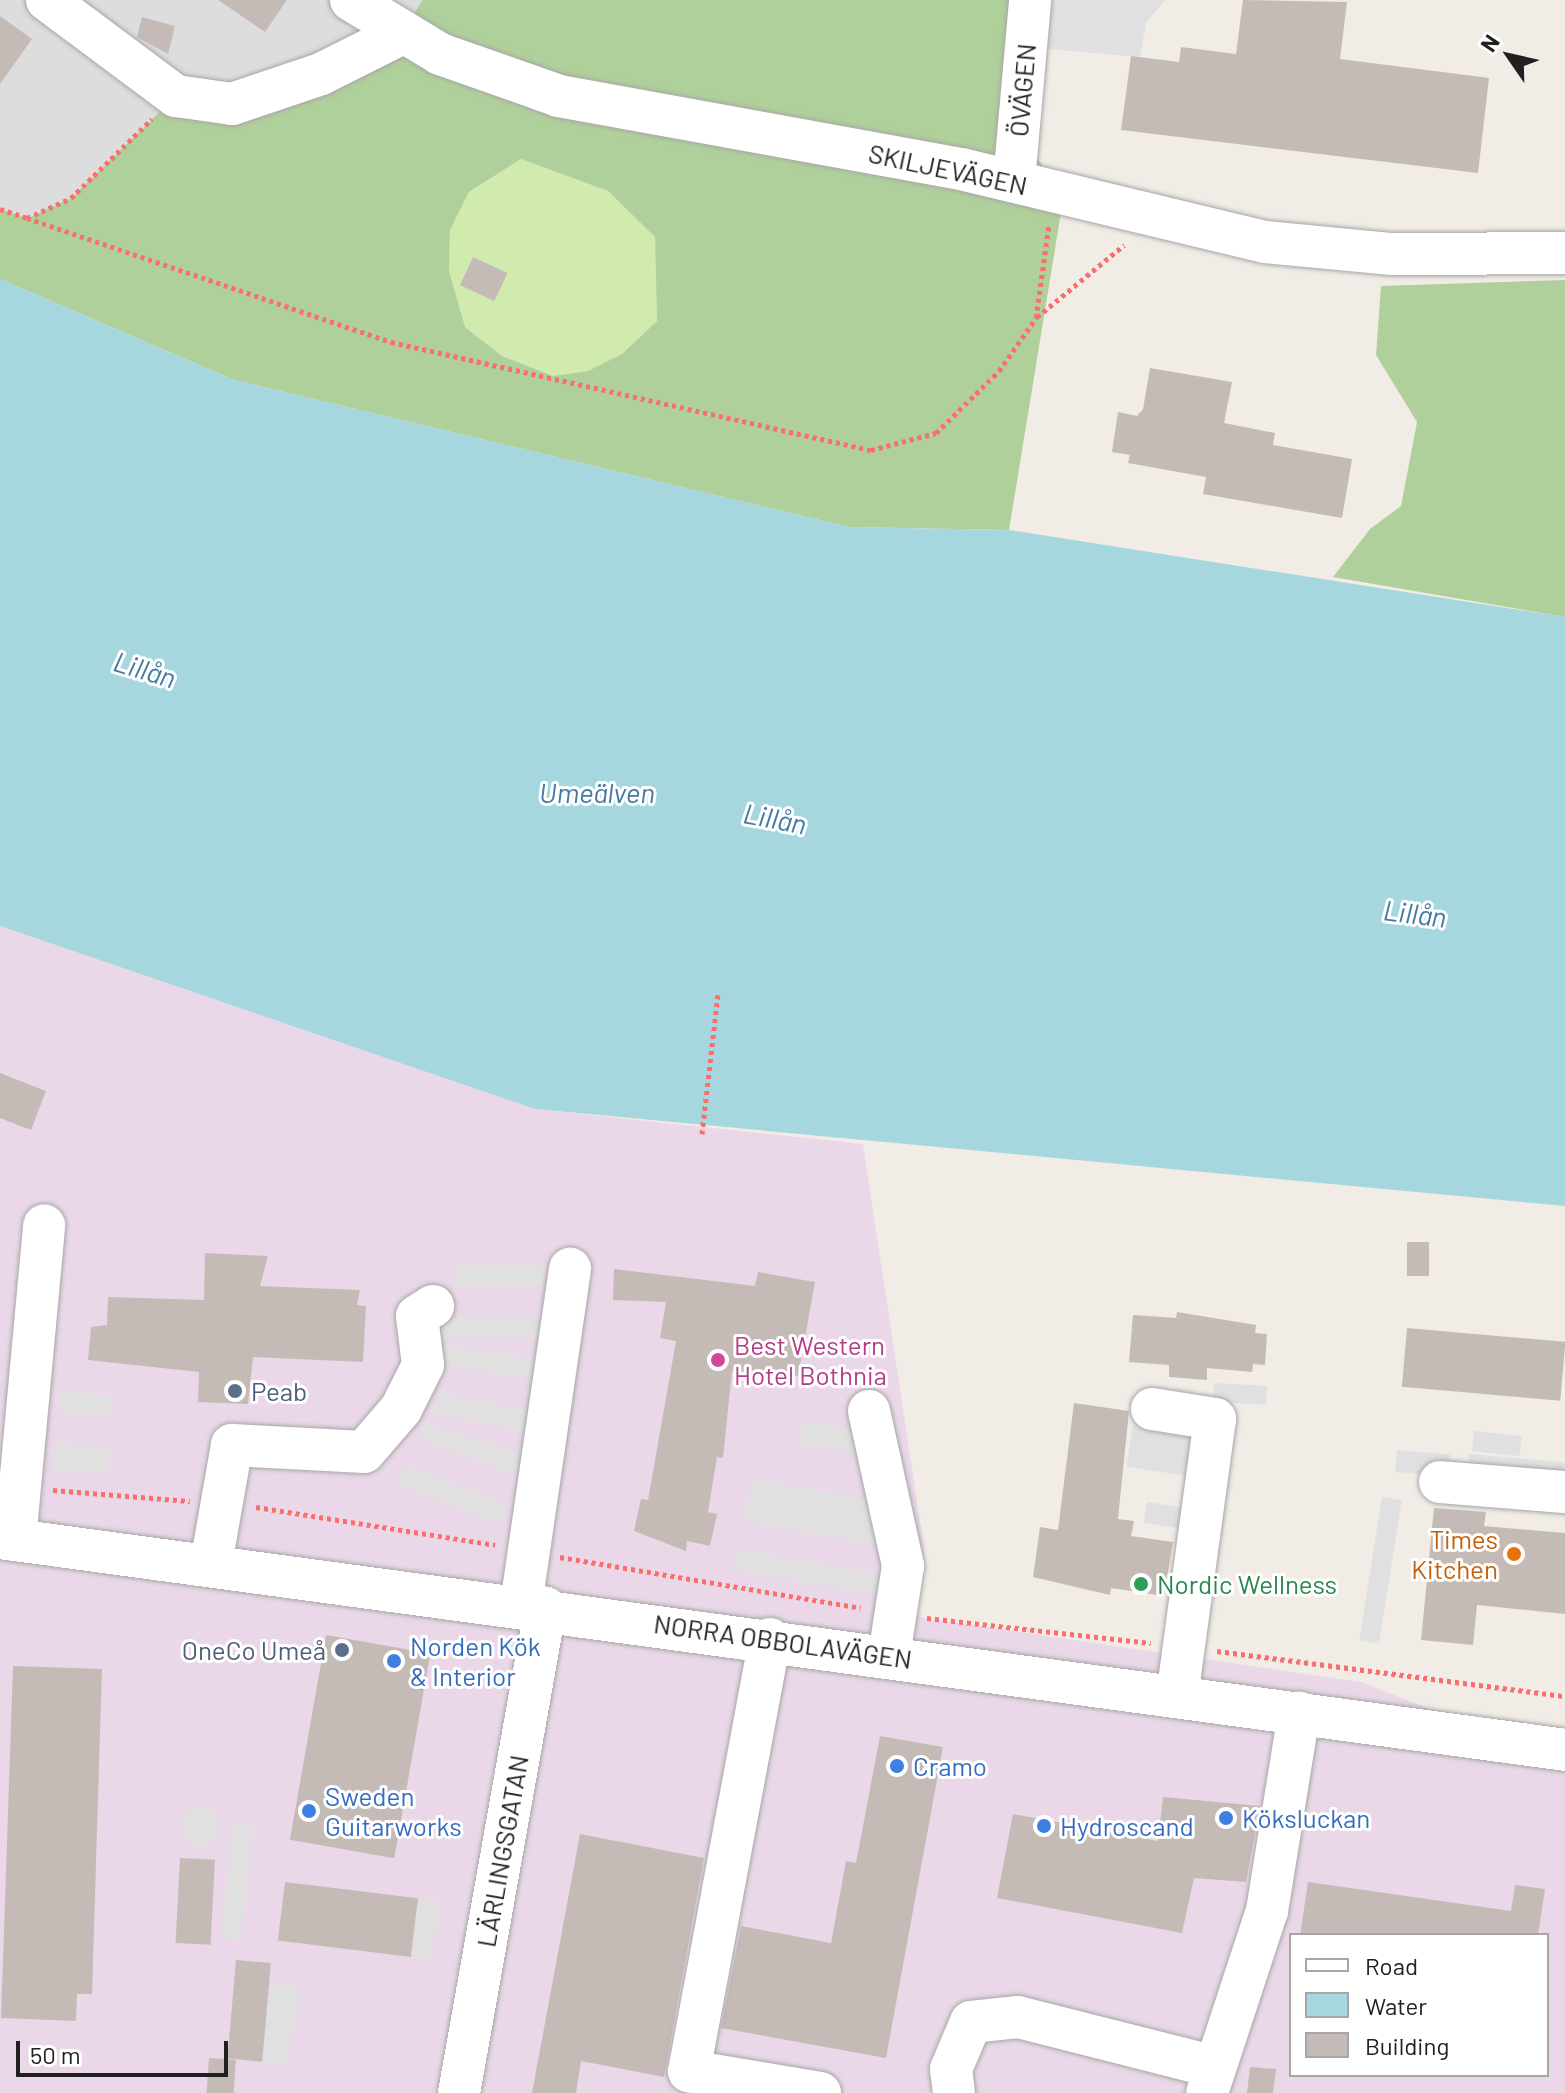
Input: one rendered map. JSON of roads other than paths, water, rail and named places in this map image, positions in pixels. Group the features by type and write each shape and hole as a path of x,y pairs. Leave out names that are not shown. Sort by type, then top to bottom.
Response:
{"street":[{"path":"47,0 176,96 232,104 321,74 403,33"},
{"name":"SKILJEVÄGEN","path":"351,0 403,33 559,96 1014,181 1171,220 1347,253 1565,253"},
{"name":"ÖVÄGEN","path":"1014,181 1030,0"},
{"path":"8,1539 21,1487 44,1225"},
{"name":"LÄRLINGSGATAN","path":"459,2093 533,1607 528,1551 570,1269"},
{"path":"211,1564 232,1445 364,1452 401,1409 423,1365 417,1316 433,1306"},
{"path":"1152,1409 1215,1419 1177,1696"},
{"path":"869,1411 903,1566 889,1655"},
{"path":"1440,1482 1565,1492"},
{"name":"NORRA OBBOLAVÄGEN","path":"8,1539 889,1655 1565,1750"},
{"path":"770,1639 688,2082 820,2093"},
{"path":"954,2093 951,2069 971,2022 1018,2017 1211,2080 1267,1911 1299,1713"}],"water":[{"name":"Umeälven","path":"0,279 234,380 849,527 1009,530 1565,617 1565,1206 535,1109 0,926"}],"place":[{"name":"Best Western Hotel Bothnia","path":"718,1360"},
{"name":"Peab","path":"235,1391"},
{"name":"Times Kitchen","path":"1514,1554"},
{"name":"Nordic Wellness","path":"1141,1584"},
{"name":"OneCo Umeå","path":"342,1650"},
{"name":"Norden Kök & Interior","path":"394,1661"},
{"name":"Cramo","path":"897,1766"},
{"name":"Sweden Guitarworks","path":"309,1811"},
{"name":"Köksluckan","path":"1226,1818"},
{"name":"Hydroscand","path":"1044,1826"}],"water label":[{"name":"Lillån","path":"145,669"},
{"name":"Lillån","path":"775,818"},
{"name":"Lillån","path":"1415,913"}]}
